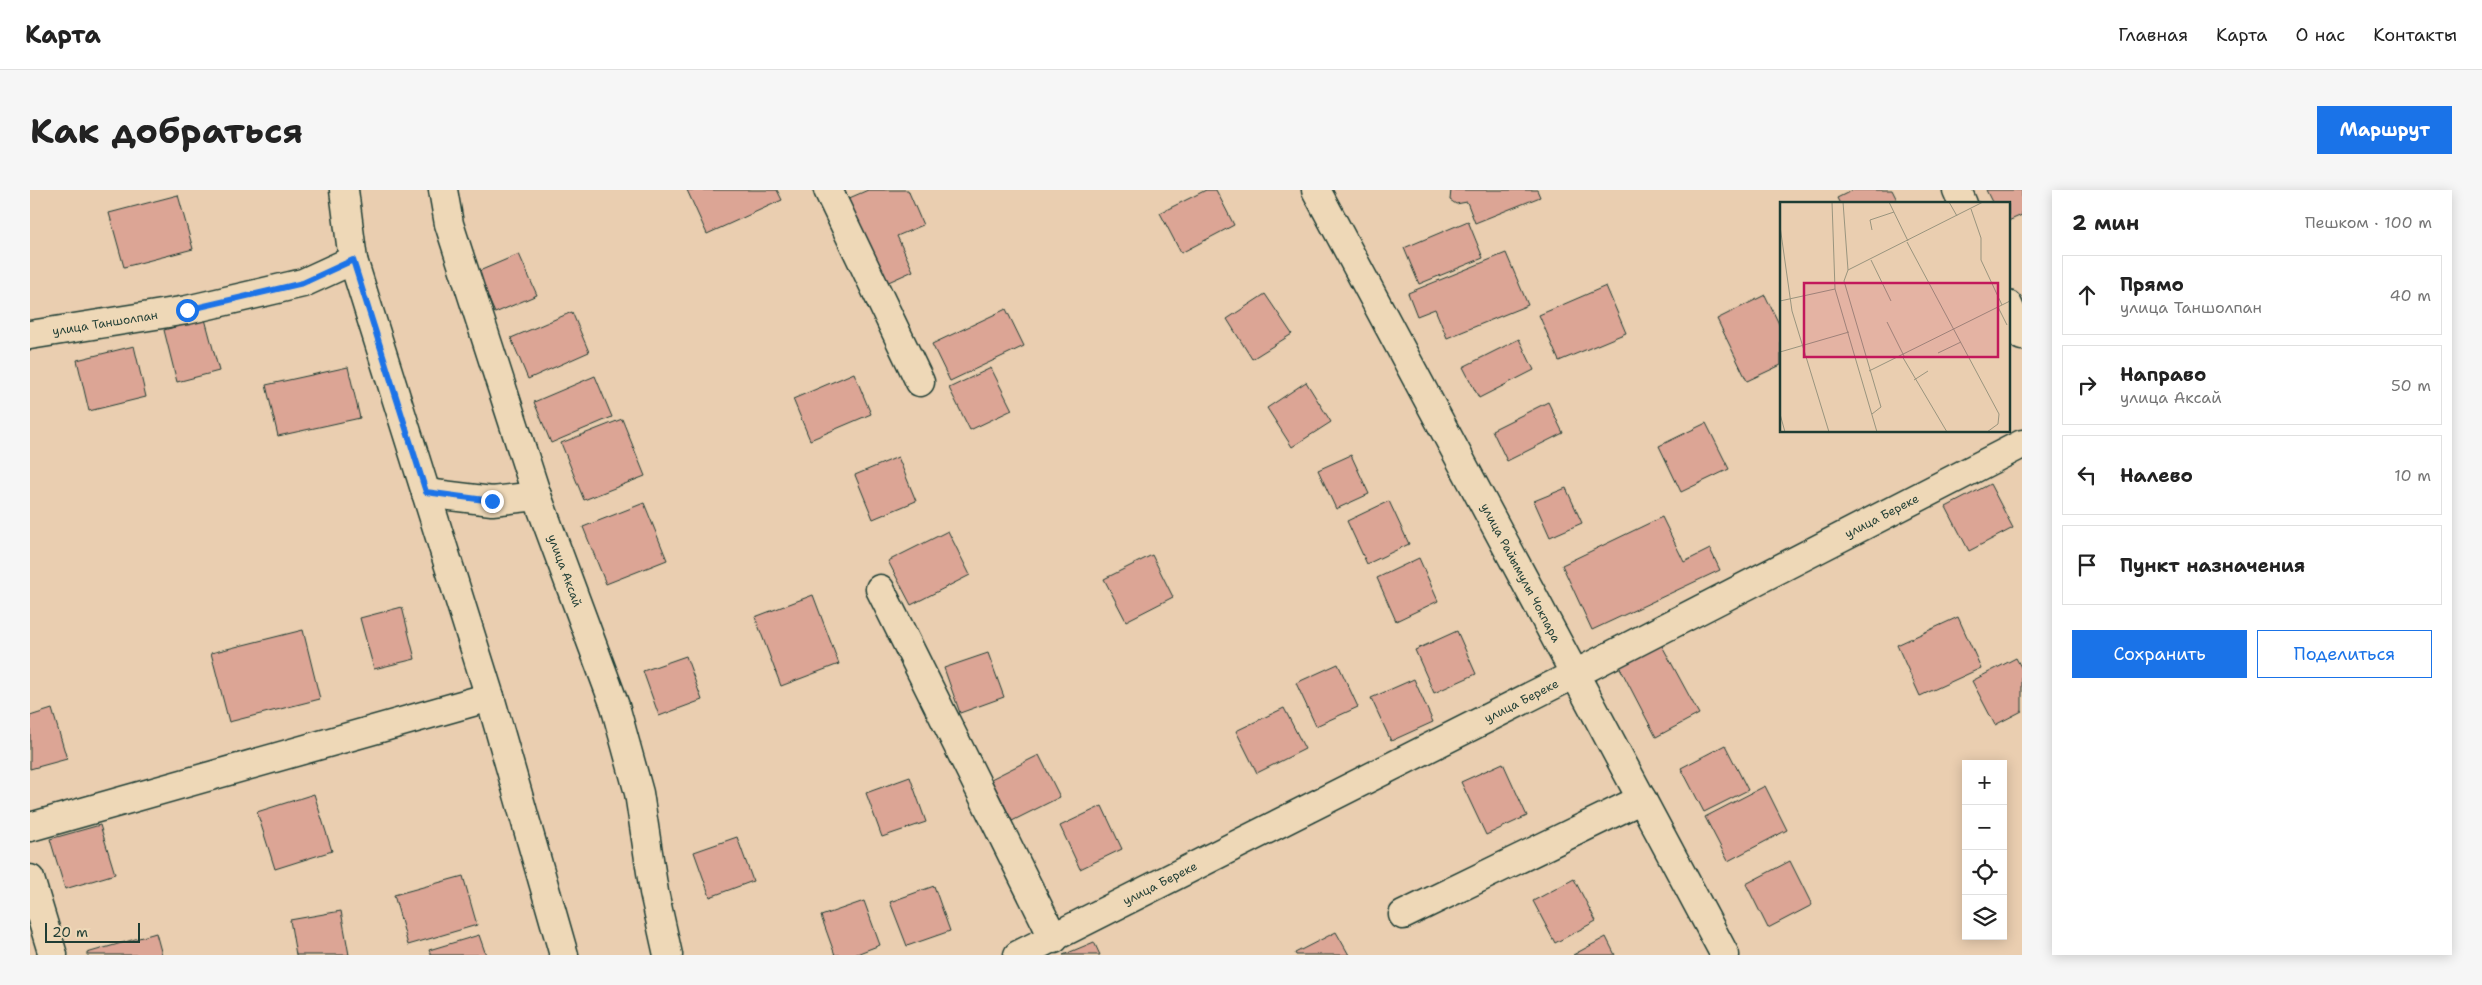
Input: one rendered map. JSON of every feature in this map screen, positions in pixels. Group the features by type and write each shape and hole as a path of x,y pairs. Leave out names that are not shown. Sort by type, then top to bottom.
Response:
{"street":[{"path":"344,190 353,260 490,697 564,955"},
{"name":"улица Аксай","path":"443,190 449,224 537,496 615,706 639,793 654,892 668,955"},
{"path":"828,190 920,382"},
{"name":"улица Райымулы Чокпара","path":"1316,190 1726,955"},
{"path":"1957,190 1962,202"},
{"name":"улица Таншолпан","path":"30,334 187,310 303,283 353,260"},
{"path":"2010,309 2022,336"},
{"name":"улица Береке","path":"1039,948 2022,444"},
{"path":"426,492 492,501 537,496"},
{"path":"880,589 1039,948"},
{"path":"30,827 490,697"},
{"path":"1403,915 1642,799"},
{"path":"30,879 53,955"}],"building":[{"path":"687,190 777,190 782,200 707,234"},
{"path":"868,190 908,190 923,225 897,236 913,271 884,284 847,199"},
{"path":"1206,190 1216,190 1234,225 1181,253 1160,213"},
{"path":"1451,190 1537,190 1540,197 1475,223 1467,202 1456,204 1450,200"},
{"path":"1853,190 1892,190 1898,202 1839,202 1837,198"},
{"path":"1986,190 2022,190 2022,215 2010,220 2010,202 1992,202"},
{"path":"178,195 193,249 124,267 109,213"},
{"path":"1468,221 1483,258 1419,284 1404,248"},
{"path":"1506,253 1528,305 1447,338 1435,309 1417,316 1408,293"},
{"path":"519,254 537,295 495,313 477,272"},
{"path":"1606,286 1626,333 1559,361 1539,315"},
{"path":"1265,294 1292,334 1252,359 1227,319"},
{"path":"1765,295 1780,326 1780,365 1747,381 1717,319"},
{"path":"1006,309 1024,346 950,381 932,344"},
{"path":"572,312 589,352 528,379 511,338"},
{"path":"205,319 219,371 177,382 164,330"},
{"path":"1519,339 1534,370 1479,398 1463,367"},
{"path":"134,346 146,397 89,411 77,360"},
{"path":"348,367 360,418 278,436 266,385"},
{"path":"991,368 1012,410 970,430 949,388"},
{"path":"854,373 871,414 810,440 793,399"},
{"path":"595,376 612,417 551,443 534,402"},
{"path":"1306,382 1331,422 1292,447 1267,408"},
{"path":"1548,402 1563,433 1507,461 1492,430"},
{"path":"622,419 645,476 584,500 561,443"},
{"path":"1706,423 1729,469 1681,492 1659,446"},
{"path":"1351,455 1369,494 1336,509 1318,470"},
{"path":"898,457 916,501 873,519 855,475"},
{"path":"1990,484 2013,528 1969,551 1946,507"},
{"path":"1566,488 1582,523 1550,537 1534,501"},
{"path":"1389,501 1409,544 1367,564 1347,521"},
{"path":"644,503 667,560 606,584 583,527"},
{"path":"1662,517 1684,562 1710,549 1720,570 1592,630 1562,565"},
{"path":"948,531 970,575 911,605 888,561"},
{"path":"1152,555 1173,597 1126,621 1104,579"},
{"path":"1419,558 1438,601 1396,621 1377,578"},
{"path":"813,595 839,664 781,686 755,617"},
{"path":"402,607 415,659 374,669 360,618"},
{"path":"1958,617 1981,668 1920,696 1897,645"},
{"path":"303,630 320,699 229,722 211,653"},
{"path":"1457,631 1476,674 1434,693 1415,650"},
{"path":"1661,644 1699,714 1656,737 1619,666"},
{"path":"988,653 1004,697 960,713 944,668"},
{"path":"686,656 702,700 659,716 643,671"},
{"path":"2016,658 2022,669 2022,711 1995,725 1972,681"},
{"path":"1338,664 1358,707 1316,726 1296,683"},
{"path":"1414,679 1433,722 1391,741 1371,698"},
{"path":"1284,708 1305,749 1257,773 1236,731"},
{"path":"52,709 67,759 30,769 30,716"},
{"path":"1725,745 1748,790 1704,812 1681,768"},
{"path":"1039,755 1060,797 1012,821 991,779"},
{"path":"1503,763 1527,816 1486,835 1461,782"},
{"path":"910,777 926,822 882,837 866,793"},
{"path":"1765,786 1787,830 1728,861 1705,817"},
{"path":"314,794 332,851 275,869 257,812"},
{"path":"1102,806 1122,849 1080,869 1060,826"},
{"path":"100,825 115,874 65,889 50,839"},
{"path":"737,837 753,881 710,897 694,852"},
{"path":"1790,861 1812,905 1768,928 1746,884"},
{"path":"463,876 477,925 408,945 394,895"},
{"path":"1574,879 1596,921 1555,943 1533,901"},
{"path":"934,886 950,931 907,946 890,902"},
{"path":"864,901 880,945 854,955 835,955 821,916"},
{"path":"341,911 349,955 296,955 290,920"},
{"path":"1336,932 1349,955 1296,955 1295,953"},
{"path":"156,933 162,955 87,955 87,953"},
{"path":"479,935 486,955 431,955 429,950"},
{"path":"1606,937 1615,955 1573,955"},
{"path":"1094,942 1100,955 1063,955"}],"route":[{"path":"187,310 303,283 353,260 426,492 492,501"}]}
